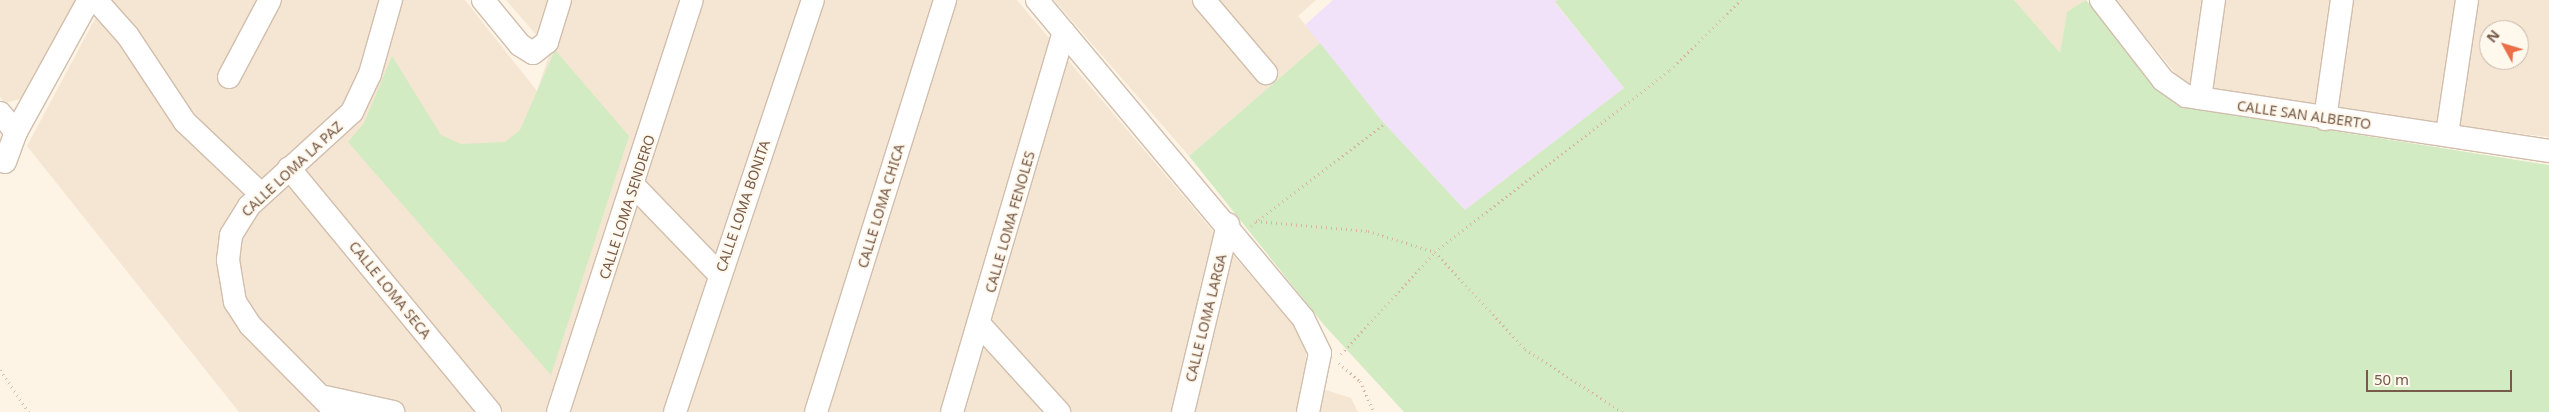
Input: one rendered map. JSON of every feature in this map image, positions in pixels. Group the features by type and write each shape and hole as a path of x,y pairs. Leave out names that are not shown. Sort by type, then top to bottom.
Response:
{"street":[{"path":"5,162 16,132 89,0"},
{"path":"96,0 128,36 185,122 261,194"},
{"path":"229,77 270,0"},
{"name":"CALLE LOMA LA PAZ","path":"330,405 250,325 235,302 228,260 231,235 239,218 261,194 352,112 370,74 391,0"},
{"path":"483,0 520,45 529,52 538,52 560,0"},
{"name":"CALLE LOMA SENDERO","path":"558,412 634,188 692,0"},
{"name":"CALLE LOMA BONITA","path":"675,412 813,0"},
{"name":"CALLE LOMA CHICA","path":"816,412 945,0"},
{"path":"1037,0 1234,230 1312,332 1320,353 1308,412"},
{"path":"1204,0 1266,73"},
{"name":"CALLE SAN ALBERTO","path":"2101,0 2164,80 2186,96 2325,119 2447,134 2549,151"},
{"path":"2200,98 2214,0"},
{"path":"2325,119 2342,0"},
{"path":"2447,134 2467,0"},
{"name":"CALLE LOMA FENOLES","path":"952,412 980,326 1064,32"},
{"path":"0,113 16,132"},
{"name":"CALLE LOMA SECA","path":"289,168 490,412"},
{"path":"634,188 720,275"},
{"name":"CALLE LOMA LARGA","path":"1183,412 1234,230"},
{"path":"980,326 1059,412"},
{"path":"330,405 393,412"}],"path":[{"path":"1374,412 1360,382 1336,360 1435,252 1670,70 1741,0"},
{"path":"1234,230 1256,222 1383,125"},
{"path":"1256,222 1368,231 1435,252 1525,349 1622,412"},
{"path":"0,370 29,412"}],"shaded area":[{"path":"0,0 78,0 24,98 5,103 0,97"},
{"path":"105,0 465,0 537,91 568,0 1017,0 1307,342 1304,383 1351,398 1358,412 239,412 27,146"},
{"path":"506,0 550,0 538,37"},
{"path":"1054,0 1316,0 1298,16 1320,43 1189,156"},
{"path":"1333,0 1558,0 1555,3 1624,88 1465,210 1382,121 1305,25"},
{"path":"2014,0 2086,0 2067,13 2060,54"},
{"path":"2116,0 2549,0 2549,137 2339,111 2184,84"}],"green space":[{"path":"1558,0 2014,0 2060,53 2067,12 2086,0 2151,82 2178,106 2549,165 2549,412 1404,412 1324,325 1189,156 1320,43 1382,121 1465,210 1624,88 1555,2"},
{"path":"555,50 629,136 551,375 348,142 364,123 392,56 441,135 461,144 505,142 520,130"}]}
